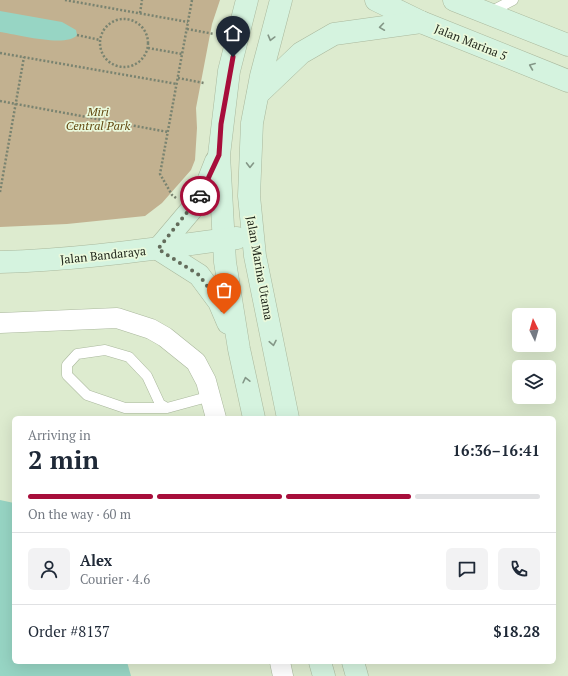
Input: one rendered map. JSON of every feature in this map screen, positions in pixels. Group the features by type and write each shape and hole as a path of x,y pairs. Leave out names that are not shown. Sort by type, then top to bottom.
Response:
{"main road":[{"path":"247,0 229,71 219,155 222,240 239,349 254,416"},
{"name":"Jalan Marina Utama","path":"281,0 260,76 252,123 249,196 252,236 288,416"},
{"name":"Jalan Marina 5","path":"376,0 421,22 568,80"},
{"path":"454,0 568,45"},
{"path":"258,94 301,53 334,34 421,22"},
{"path":"219,155 205,189 191,210 158,249 199,275 219,302 239,349"},
{"name":"Jalan Bandaraya","path":"0,262 44,261 158,249 252,236"},
{"path":"321,664 324,676"},
{"path":"354,664 357,676"}],"street":[{"path":"0,323 117,318 151,329 165,337 196,362 206,381 216,416"},
{"path":"281,664 284,676"}],"lane":[{"path":"488,13 513,0"},
{"path":"167,408 160,404 147,376 129,357 105,350 77,354 67,365 67,375 87,395 125,408 167,408 211,396"}],"path":[{"path":"65,0 188,22"},
{"path":"140,13 142,0"},
{"path":"191,210 172,195 160,174 192,0"},
{"path":"115,20 130,20 143,28 147,34 148,48 139,62 132,66 123,67 108,61 103,55 100,40 103,31 109,24 115,20"},
{"path":"187,29 214,34"},
{"path":"76,36 100,40"},
{"path":"148,48 182,54"},
{"path":"0,53 177,84"},
{"path":"0,192 24,57"},
{"path":"178,78 204,83"},
{"path":"0,101 168,132"}],"green space":[{"name":"Miri Central Park","path":"0,0 220,0 212,24 196,108 197,128 195,160 191,170 162,203 145,216 67,224 0,227"}],"water":[{"path":"0,11 62,22 76,30 77,35 71,39 52,40 0,32"},
{"path":"0,500 12,503 12,664 128,664 131,676 0,676"}],"way so far":[{"path":"200,196 191,210 158,249 199,275 219,302 224,314"}],"route":[{"path":"200,196 205,189 219,155 221,124 229,71 233,57"}]}
